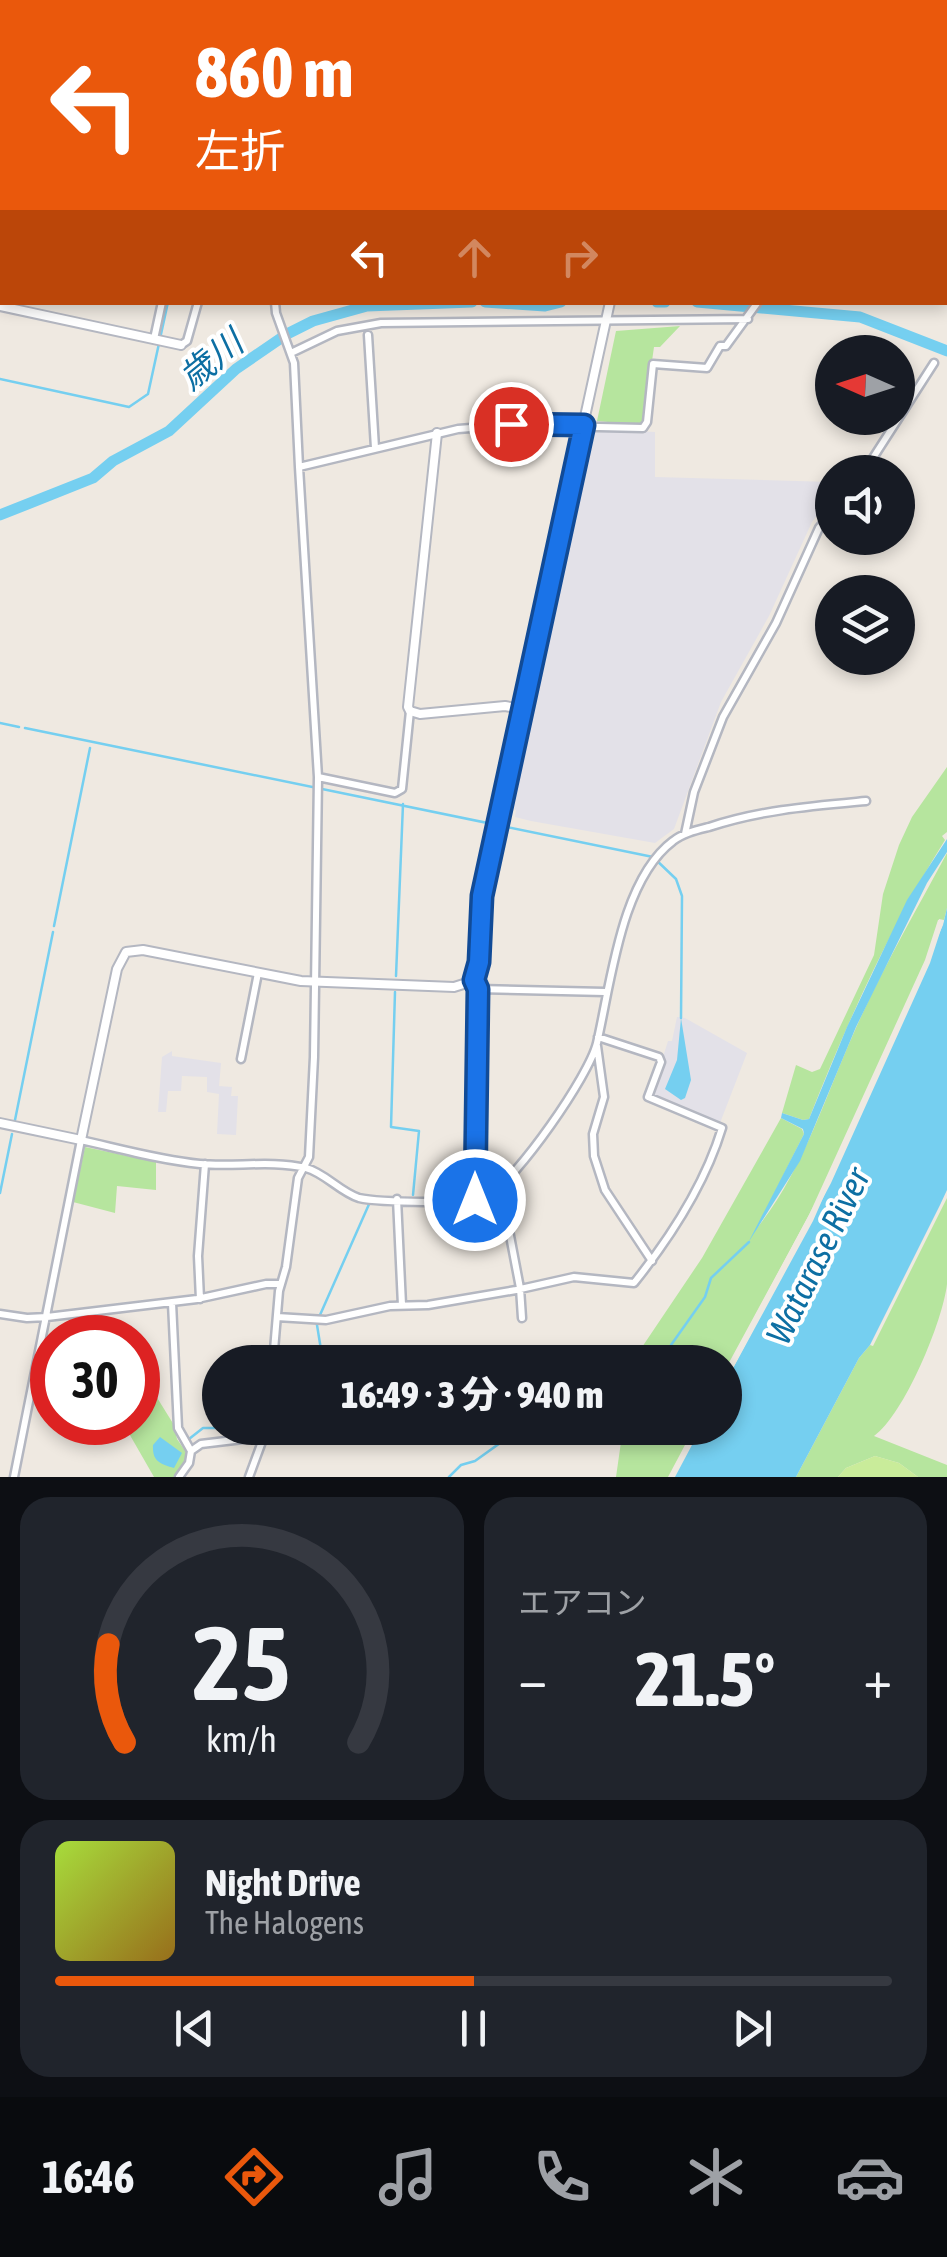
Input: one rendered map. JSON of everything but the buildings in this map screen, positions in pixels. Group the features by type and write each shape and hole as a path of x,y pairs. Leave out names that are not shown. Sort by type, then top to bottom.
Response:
{"street":[{"path":"154,339 161,305"},
{"path":"0,306 181,344 187,341 197,305"},
{"path":"274,1345 281,1284 302,1168 308,1156 312,1106 318,784 290,349 276,305"},
{"path":"475,1200 476,985 482,896 610,305"},
{"path":"299,467 437,432 511,424 645,427 652,364 707,368 720,346 726,346 756,305"},
{"path":"290,349 368,324 750,317"},
{"path":"368,335 376,448"},
{"path":"875,455 934,363"},
{"path":"318,784 395,793 402,789 437,432"},
{"path":"686,834 694,792 723,718 775,625 815,537"},
{"path":"410,711 420,714 522,708"},
{"path":"0,1124 160,1159 206,1164 262,1162 302,1168 360,1198 475,1200 488,1196 532,1152 589,1065 631,902 654,863 673,841 758,812 866,800"},
{"path":"46,1315 117,969 126,952 143,950 315,982 605,992"},
{"path":"240,1059 258,973"},
{"path":"597,1041 604,1097 594,1126 594,1156 606,1190 652,1261"},
{"path":"277,1316 326,1320 574,1277 634,1283 691,1198 722,1128 648,1097 661,1062 659,1057 597,1041"},
{"path":"200,1299 198,1256 206,1164"},
{"path":"488,1196 507,1220 522,1318"},
{"path":"397,1199 402,1305"},
{"path":"64,1315 200,1299 281,1284"},
{"path":"172,1303 174,1396 180,1436 191,1451"},
{"path":"0,1314 30,1318"},
{"path":"14,1477 30,1397"},
{"path":"180,1477 191,1451 202,1444"},
{"path":"249,1477 263,1445"}],"shaded area":[{"path":"596,429 655,432 655,477 815,482 815,518 769,616 721,702 674,829 655,843 531,821 515,817 516,810 509,808"},
{"path":"677,1017 747,1053 720,1123 651,1095"},
{"path":"172,1051 172,1056 221,1063 219,1086 232,1087 231,1096 238,1096 236,1135 217,1134 219,1094 207,1092 207,1077 182,1076 181,1091 168,1091 166,1112 158,1112 162,1057"}],"green space":[{"path":"680,326 660,347 654,347 649,361 644,422 640,425 597,421 616,331"},
{"path":"947,767 947,832 942,836 945,840 871,976 809,1119 782,1113 796,1065 812,1072 820,1069 874,955 883,894 899,845 912,817"},
{"path":"947,853 944,920 938,920 925,960 809,1215 739,1345 643,1345 702,1258 781,1118 804,1134 757,1228 773,1206 812,1133 876,985"},
{"path":"85,1147 156,1162 156,1190 117,1186 115,1213 73,1202"},
{"path":"947,1198 947,1284 938,1320 898,1409 874,1436 947,1465 947,1477 918,1477 899,1463 875,1456 846,1468 838,1477 796,1477 859,1358 873,1346"},
{"path":"160,1402 186,1452 174,1477 154,1477 136,1445 160,1445"},
{"path":"621,1445 685,1445 668,1477 616,1477"},
{"path":"875,1456 899,1463 918,1477 838,1477 846,1468"}],"water":[{"path":"947,839 947,852 927,883 856,1027 800,1161 748,1243 804,1134 803,1129 781,1118 782,1113 809,1119 907,900"},
{"name":"Watarase River","path":"947,908 947,1190 940,1205 870,1345 859,1358 796,1477 675,1477 692,1445 742,1445 742,1352 813,1221 943,925"},
{"path":"681,1018 691,1080 681,1100 665,1089 677,1060"},
{"path":"160,1437 182,1453 174,1468 154,1455 153,1445 160,1445"}],"pier":[{"path":"939,919 944,920 930,963 831,1183 742,1351 739,1345 827,1181 926,961"}],"waterway":[{"path":"0,379 129,407 148,394 167,305"},
{"name":"歳川","path":"0,515 93,478 113,461 169,431 236,369 287,334 313,321 367,306 393,305"},
{"name":"歳川","path":"530,305 549,305"},
{"name":"歳川","path":"730,305 860,317 947,351"},
{"path":"0,723 19,727"},
{"path":"25,728 653,857 676,879 682,896 681,1018"},
{"path":"54,926 90,748"},
{"path":"396,976 403,804"},
{"path":"15,1120 53,932"},
{"path":"395,992 391,1127 419,1131 413,1195"},
{"path":"0,1193 12,1134"},
{"path":"320,1315 370,1202"},
{"path":"671,1345 705,1297 711,1278 749,1242"},
{"path":"317,1325 320,1345"},
{"path":"189,1439 202,1429"},
{"path":"449,1477 461,1465 475,1461 497,1445"}],"route":[{"path":"475,1200 478,989 474,980 479,962 482,896 584,425 511,424"}]}
